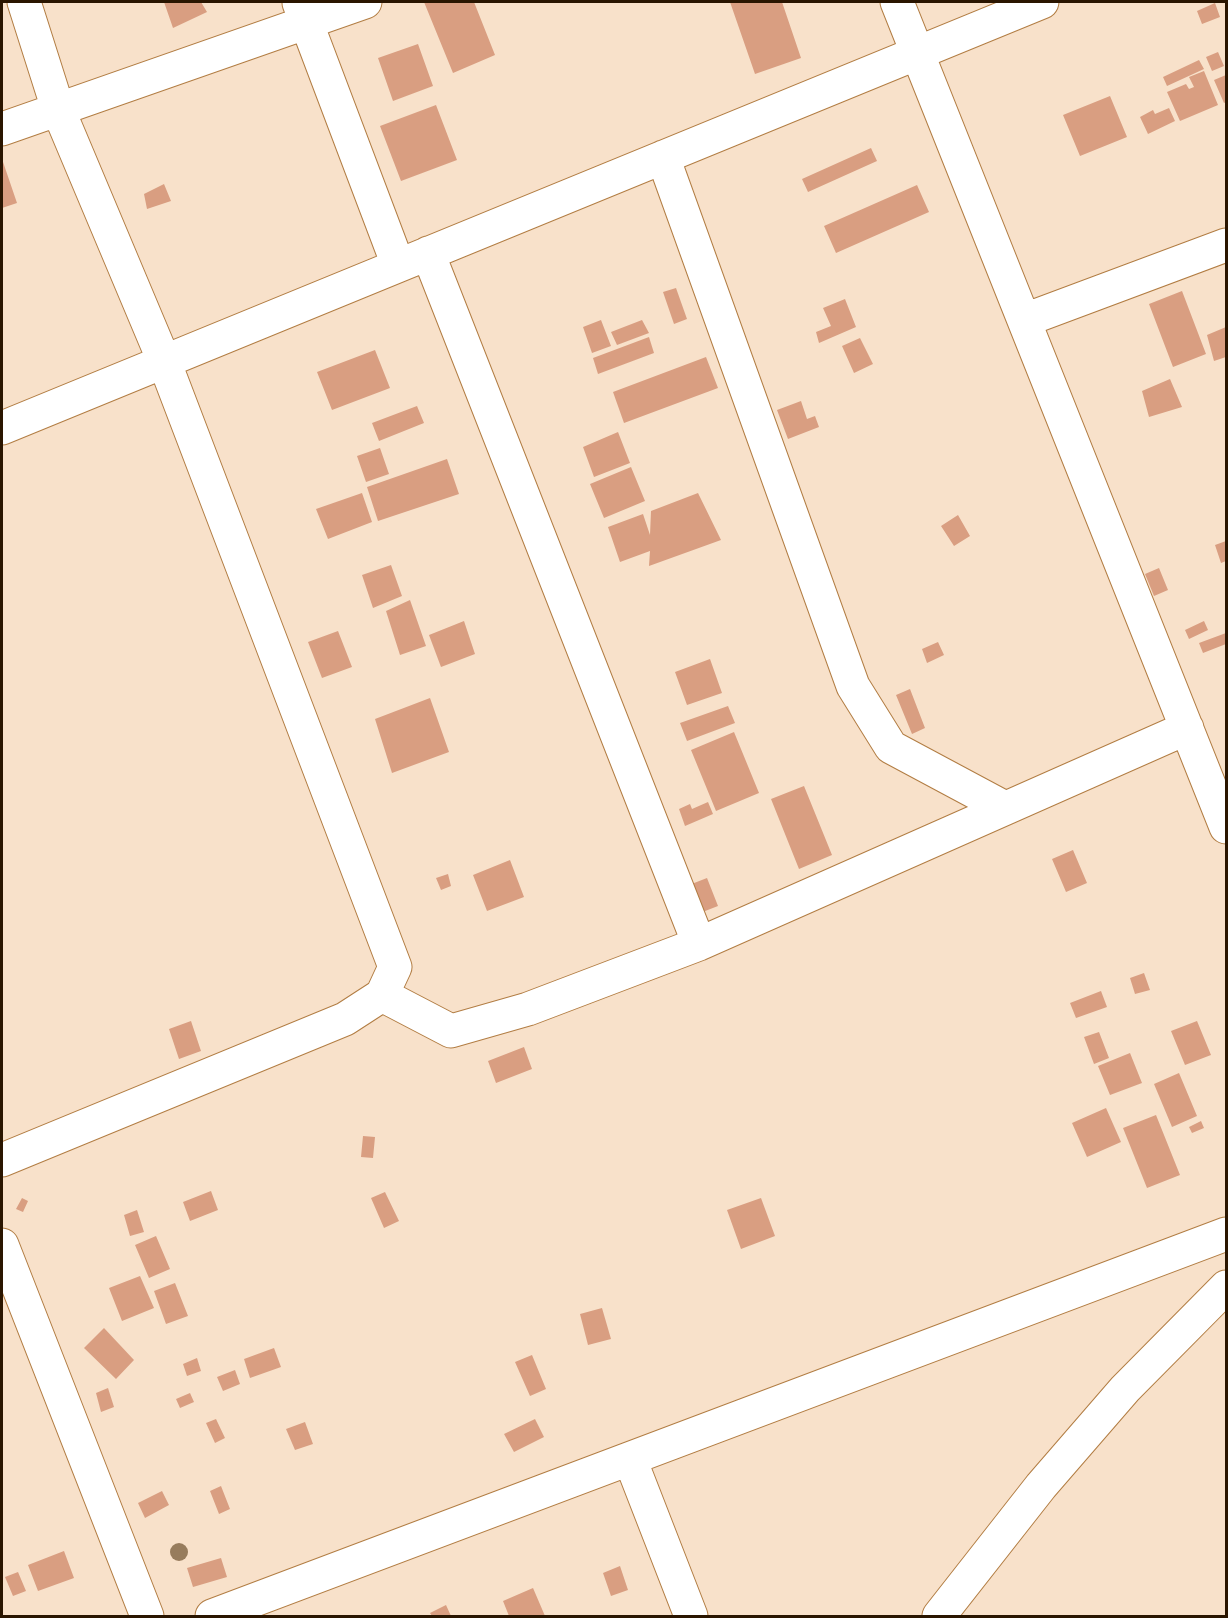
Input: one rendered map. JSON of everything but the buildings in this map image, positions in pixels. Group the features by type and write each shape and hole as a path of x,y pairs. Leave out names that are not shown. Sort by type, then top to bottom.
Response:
{"street":[{"path":"2,1160 345,1019 382,995 395,967 164,361 58,110 24,2"},
{"path":"2,129 58,110 302,12 365,2"},
{"path":"897,2 1227,827"},
{"path":"2,428 1042,2"},
{"path":"302,12 398,265"},
{"path":"663,157 853,686 891,747 1005,808"},
{"path":"1025,320 1227,245"},
{"path":"428,253 699,944"},
{"path":"382,995 451,1030 528,1009 699,944 1187,728"},
{"path":"212,1617 1227,1234"},
{"path":"2,1245 147,1617"},
{"path":"939,1617 1041,1486 1125,1389 1227,1287"},
{"path":"630,1459 691,1617"}]}
